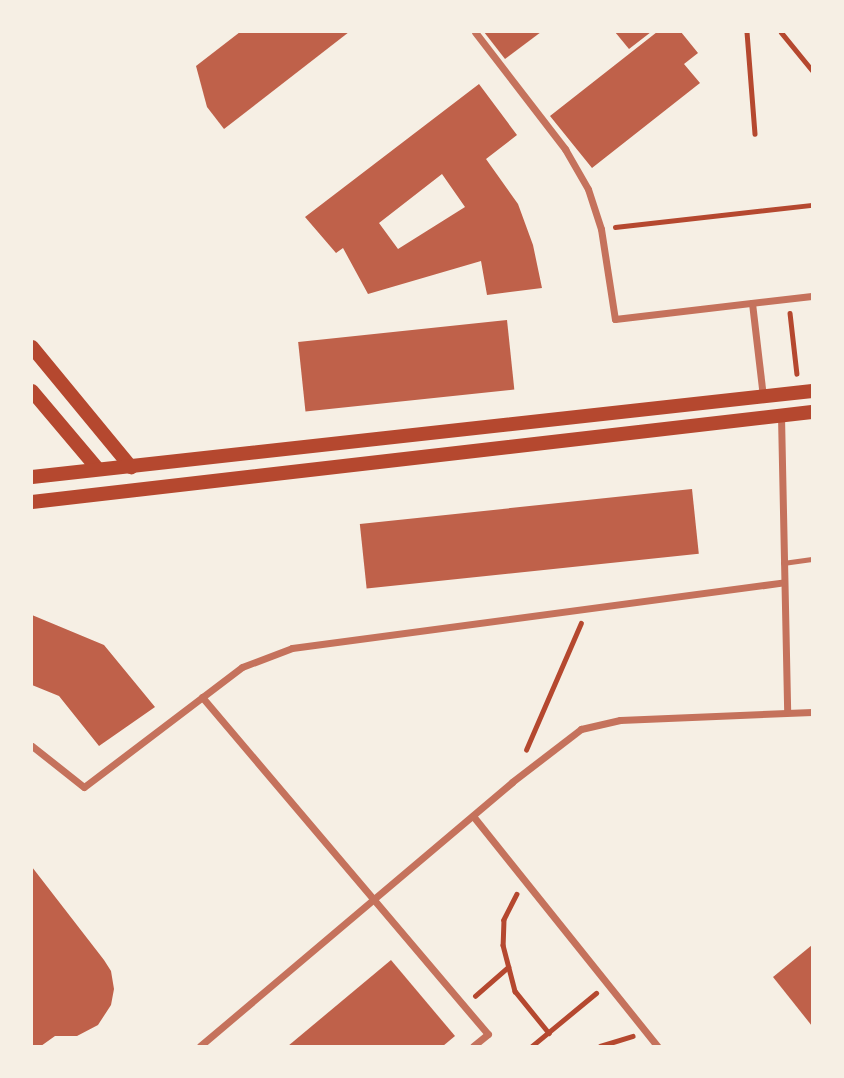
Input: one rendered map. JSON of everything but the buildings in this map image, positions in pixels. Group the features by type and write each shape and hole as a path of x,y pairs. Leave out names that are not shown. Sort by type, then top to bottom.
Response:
{"main road":[{"path":"32,347 131,467"},
{"path":"32,391 98,469"},
{"path":"32,477 806,392"},
{"path":"32,502 813,412"}],"street":[{"path":"475,32 565,149 588,189 601,229 615,319 813,296"},
{"path":"752,303 763,396"},
{"path":"781,416 787,712"},
{"path":"32,746 84,787 242,667 292,648 784,582"},
{"path":"202,697 488,1034 473,1046"},
{"path":"200,1046 512,782 568,737 591,724 620,720 813,712"},
{"path":"473,816 657,1046"}],"lane":[{"path":"783,563 813,559"}],"path":[{"path":"747,32 755,134"},
{"path":"781,32 813,70"},
{"path":"601,229 813,205"},
{"path":"789,299 806,392"},
{"path":"512,782 587,609"},
{"path":"525,881 504,920 502,945 522,1002 549,1033"},
{"path":"464,1006 508,967"},
{"path":"532,1046 606,983"},
{"path":"600,1046 645,1032"}]}
